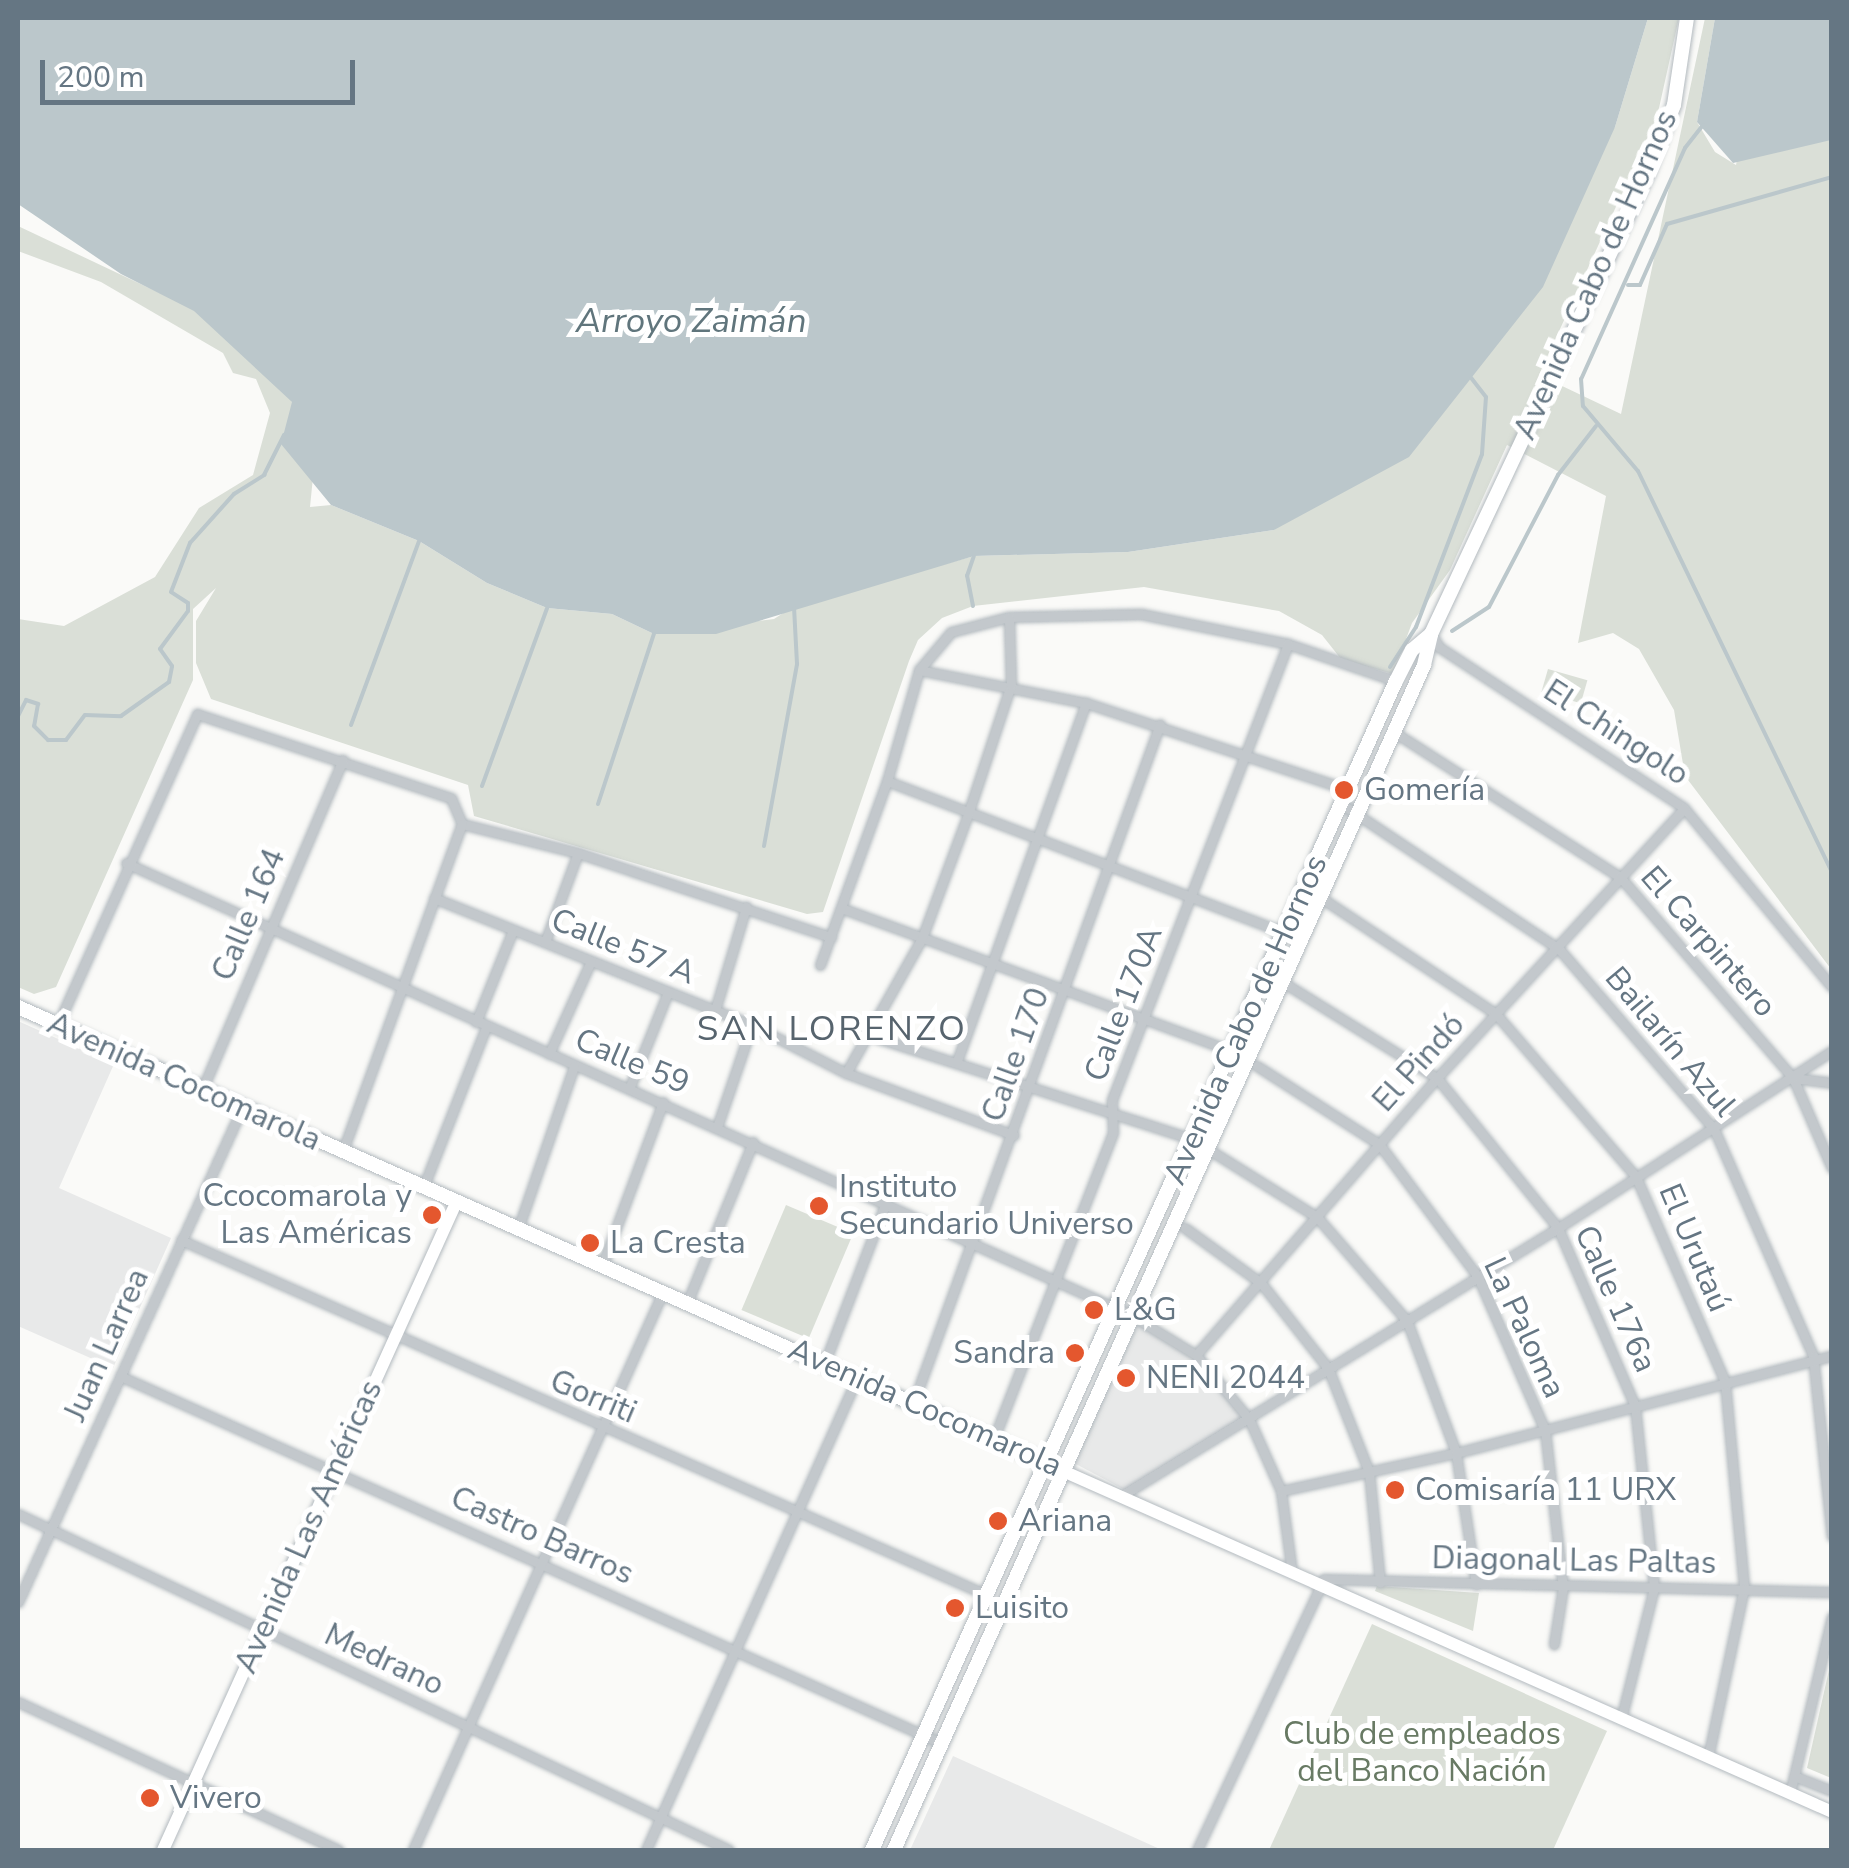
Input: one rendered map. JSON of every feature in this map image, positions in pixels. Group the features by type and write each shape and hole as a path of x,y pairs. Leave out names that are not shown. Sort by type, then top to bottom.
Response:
{"main road":[{"name":"Avenida Cabo de Hornos","path":"894,1850 1428,654 1431,634 1661,139 1674,105 1688,18"},
{"name":"Avenida Cabo de Hornos","path":"872,1850 1396,681 1412,650 1431,634"},
{"name":"Avenida Cocomarola","path":"18,1007 342,1153 914,1401 1063,1471 1832,1812"},
{"name":"Avenida Las Américas","path":"163,1850 456,1203"}],"street":[{"path":"820,965 887,781 919,670 951,632 1009,617 1141,614 1288,644 1396,681"},
{"path":"846,1073 922,938 968,814 1011,685 1009,617"},
{"name":"El Chingolo","path":"1431,634 1439,646 1684,808 1832,987"},
{"name":"Calle 170A","path":"994,1438 1057,1284 1113,1132 1113,1113 1145,1018 1288,644"},
{"path":"919,670 1011,685 1086,703 1246,752 1350,790"},
{"path":"957,1061 1086,703"},
{"path":"58,1024 126,864 197,714 451,798 462,824 342,1153"},
{"name":"Calle 170","path":"914,1401 1032,1086 1160,724"},
{"name":"El Carpintero","path":"1393,731 1621,878 1793,1078 1832,1168"},
{"name":"Calle 164","path":"202,1090 343,760"},
{"path":"887,781 1284,932"},
{"name":"Bailarín Azul","path":"1342,805 1559,948 1714,1129 1813,1356 1832,1536"},
{"name":"El Pindó","path":"1196,1355 1436,1078 1684,808"},
{"path":"462,824 578,853 831,937"},
{"path":"545,942 578,853"},
{"name":"Calle 59","path":"126,864 1133,1316 1196,1355 1249,1419 1281,1491 1292,1572"},
{"name":"El Urutaú","path":"1320,897 1496,1014 1636,1177 1725,1382 1744,1588 1708,1757"},
{"name":"Calle 57 A","path":"434,898 752,1025 846,1073 1014,1135"},
{"path":"714,1010 746,908"},
{"path":"841,908 1232,1051"},
{"path":"424,1188 513,930"},
{"path":"548,1054 591,961"},
{"name":"Calle 176a","path":"1270,967 1281,981 1436,1078 1558,1228 1635,1406 1654,1588 1622,1719"},
{"path":"629,1089 668,992"},
{"path":"717,1127 752,1025"},
{"path":"865,1034 1192,1138 1317,1218 1407,1322 1456,1454 1476,1584"},
{"path":"1121,1496 1558,1228 1832,1051"},
{"path":"518,1229 574,1066"},
{"name":"La Paloma","path":"1257,1066 1379,1144 1478,1277 1545,1430 1563,1587 1554,1644"},
{"path":"1793,1078 1832,1083"},
{"path":"602,1266 662,1102"},
{"name":"Juan Larrea","path":"18,1602 242,1108"},
{"path":"687,1303 752,1142"},
{"path":"825,1362 886,1202"},
{"path":"1185,1228 1261,1284 1328,1368 1369,1472 1380,1582"},
{"name":"Gorriti","path":"181,1240 395,1338 987,1595"},
{"path":"412,1850 664,1292"},
{"path":"1281,1491 1456,1454 1813,1356 1832,1356"},
{"name":"Castro Barros","path":"120,1376 943,1744"},
{"path":"646,1850 858,1377"},
{"name":"Medrano","path":"18,1514 729,1850"},
{"path":"1198,1850 1318,1584"},
{"name":"Diagonal Las Paltas","path":"1318,1584 1832,1592"},
{"path":"1790,1794 1832,1617"},
{"path":"18,1702 338,1850"},
{"path":"1794,1776 1832,1791"}],"shaded area":[{"path":"18,1021 114,1064 59,1188 171,1238 113,1368 18,1326"},
{"path":"1139,1321 1195,1359 1249,1419 1127,1491 1074,1463"},
{"path":"953,1756 1162,1850 910,1850"}],"green space":[{"path":"1648,18 1679,18 1657,117 1539,375 1621,414 1705,18 1715,18 1697,122 1715,152 1736,165 1759,51 1831,43 1831,969 1685,776 1674,710 1639,649 1613,633 1578,643 1606,496 1507,445 1450,570 1412,623 1393,674 1341,659 1322,635 1279,611 1144,587 973,606 942,618 918,640 909,661 823,912 807,914 474,816 468,785 211,699 196,663 196,621 216,588 193,609 193,680 56,987 34,994 18,987 18,619 64,626 155,577 199,508 253,475 270,413 256,379 233,373 223,353 101,282 18,251 18,226 259,340 316,447 310,507 331,505 419,541 487,583 547,608 612,614 654,634 774,619 794,606 974,556 1128,552 1274,530 1615,127"},
{"path":"1548,669 1587,680 1581,703 1541,692"},
{"path":"786,1205 853,1234 809,1338 741,1310"},
{"path":"1377,1586 1479,1593 1473,1631 1375,1591"},
{"name":"Club de empleados del Banco Nación","path":"1372,1624 1607,1731 1553,1850 1269,1850"},
{"path":"1831,1661 1831,1778 1807,1768"}],"water":[{"name":"Arroyo Zaimán","path":"18,18 1648,18 1615,127 1543,287 1409,457 1274,530 1128,552 974,556 716,634 654,634 612,614 547,608 487,583 419,541 331,505 281,444 292,402 194,311 121,274 18,204"},
{"path":"1715,18 1831,18 1831,140 1733,163 1697,122"}],"waterway":[{"path":"1703,125 1685,148 1581,379 1583,406 1638,471 1832,872"},
{"path":"1628,285 1640,285 1667,224 1832,177"},
{"path":"1390,667 1416,627 1482,454 1486,397 1471,378"},
{"path":"1452,631 1489,607 1558,475 1596,426"},
{"path":"18,716 26,700 38,704 34,726 48,740 66,740 85,715 121,716 169,682 172,666 160,649 188,611 188,603 171,592 190,543 234,494 264,475 284,435"},
{"path":"351,725 419,541"},
{"path":"973,606 967,576 974,556"},
{"path":"764,846 797,664 794,606"},
{"path":"482,786 547,608"},
{"path":"598,804 654,634"}],"place":[{"name":"Gomería","path":"1344,790"},
{"name":"Instituto Secundario Universo","path":"819,1206"},
{"name":"Ccocomarola y Las Américas","path":"432,1215"},
{"name":"La Cresta","path":"590,1243"},
{"name":"L&G","path":"1094,1310"},
{"name":"Sandra","path":"1075,1353"},
{"name":"NENI 2044","path":"1126,1378"},
{"name":"Comisaría 11 URX","path":"1395,1490"},
{"name":"Ariana","path":"998,1521"},
{"name":"Luisito","path":"955,1608"},
{"name":"Vivero","path":"150,1798"}],"district":[{"name":"SAN LORENZO","path":"832,1029"}]}
